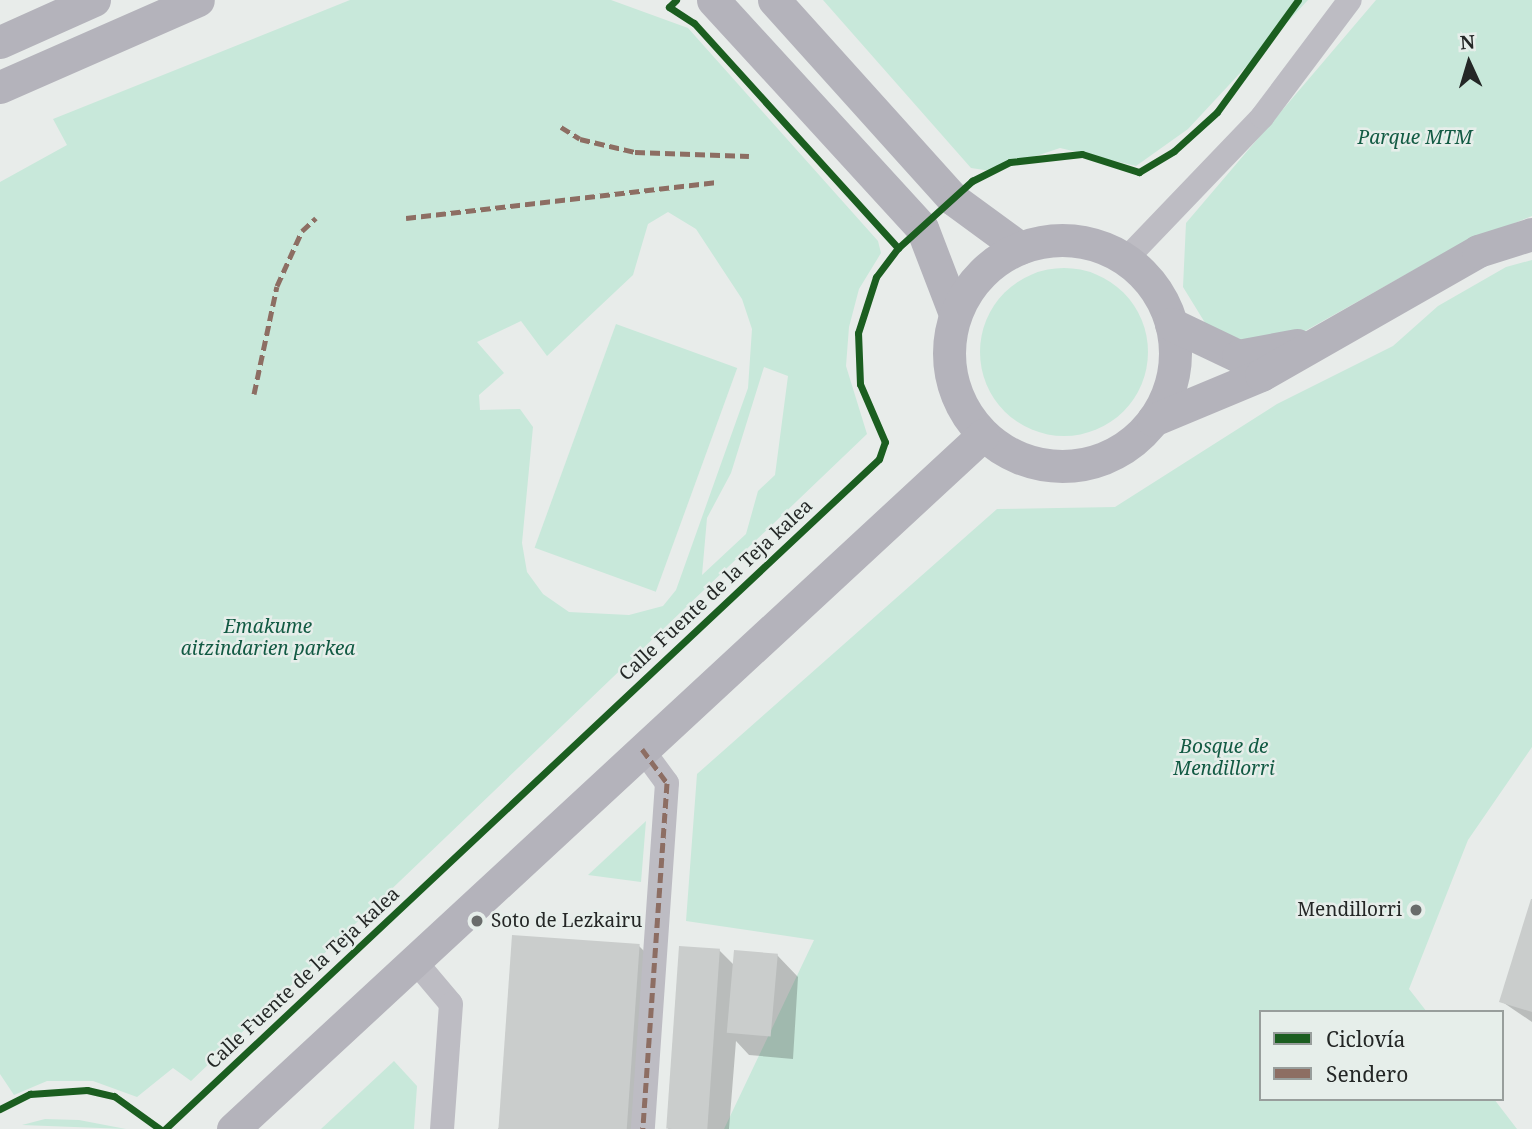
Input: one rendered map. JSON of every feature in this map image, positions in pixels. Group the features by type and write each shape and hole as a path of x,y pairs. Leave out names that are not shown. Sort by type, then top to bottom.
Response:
{"main road":[{"path":"0,42 94,0"},
{"path":"0,87 198,0"},
{"path":"713,0 922,228 955,314 951,379 983,435 1015,456 1052,466 1077,463 1125,447 1153,420 1169,391 1175,358 1171,324 1146,277 1126,259 1093,243 1056,239 1020,247 992,263 955,314"},
{"path":"774,0 953,199 1020,247"},
{"path":"1153,420 1261,375 1478,251 1532,234"},
{"path":"1171,324 1238,356 1345,328"},
{"path":"233,1129 983,435"}],"street":[{"path":"1126,259 1262,117 1350,0"},
{"path":"642,749 667,783 643,1129"},
{"path":"414,960 451,1004 442,1129"}],"green space":[{"name":"Emakume aitzindarien parkea","path":"350,0 611,0 688,28 878,241 881,253 859,289 849,327 846,366 867,434 191,1081 173,1068 137,1097 93,1081 47,1081 14,1095 0,1074 0,182 67,145 53,119","holes":["668,212 696,229 742,299 752,329 748,388 676,590 663,606 629,615 569,612 543,594 527,572 522,543 533,427 520,409 480,410 479,395 504,373 477,342 521,321 547,356 633,275 648,224","764,367 788,376 775,475 758,491 746,534 702,575 707,518 731,473"]},
{"path":"823,0 1308,0 1188,129 1136,166 1060,148 991,171 971,168"},
{"name":"Parque MTM","path":"1376,0 1532,0 1532,216 1455,247 1305,331 1250,343 1207,326 1183,287 1186,223"},
{"name":"Bosque de Mendillorri","path":"1532,260 1532,747 1468,840 1409,989 1425,1010 1259,1010 1259,1101 1496,1101 1517,1129 724,1129 814,940 686,921 697,774 997,509 1115,507 1277,404 1393,346 1438,306 1506,267"},
{"path":"1064,268 1096,275 1123,293 1141,320 1148,352 1141,384 1123,411 1096,429 1064,436 1032,429 1005,411 987,384 980,352 987,320 1005,293 1032,275"},
{"path":"616,324 737,368 656,592 535,548"},
{"path":"646,821 641,882 588,875"},
{"path":"394,1061 417,1086 414,1129 321,1129"},
{"path":"45,1119 79,1120 126,1129 22,1125"}],"building":[{"path":"1532,899 1532,1012 1499,1002"},
{"path":"512,935 640,944 627,1129 498,1129"},
{"path":"679,946 720,949 707,1129 666,1129"},
{"path":"734,950 778,954 771,1037 727,1033"}],"marked path":[{"path":"561,127 580,139 635,152 749,156"},
{"path":"406,218 715,182"},
{"path":"254,394 277,286 302,231 316,218"},
{"path":"642,749 667,783 643,1129"}],"cycle path":[{"path":"676,0 669,7 694,23 898,248"},
{"name":"Calle Fuente de la Teja kalea","path":"165,1129 879,459 885,442 860,384 858,333 876,277 898,248 972,181 1010,162 1082,154 1139,172 1174,151 1217,112 1298,0"},
{"path":"0,1109 30,1094 87,1090 114,1096 160,1129"}],"place":[{"name":"Mendillorri","path":"1416,910"},
{"name":"Soto de Lezkairu","path":"477,921"}]}
